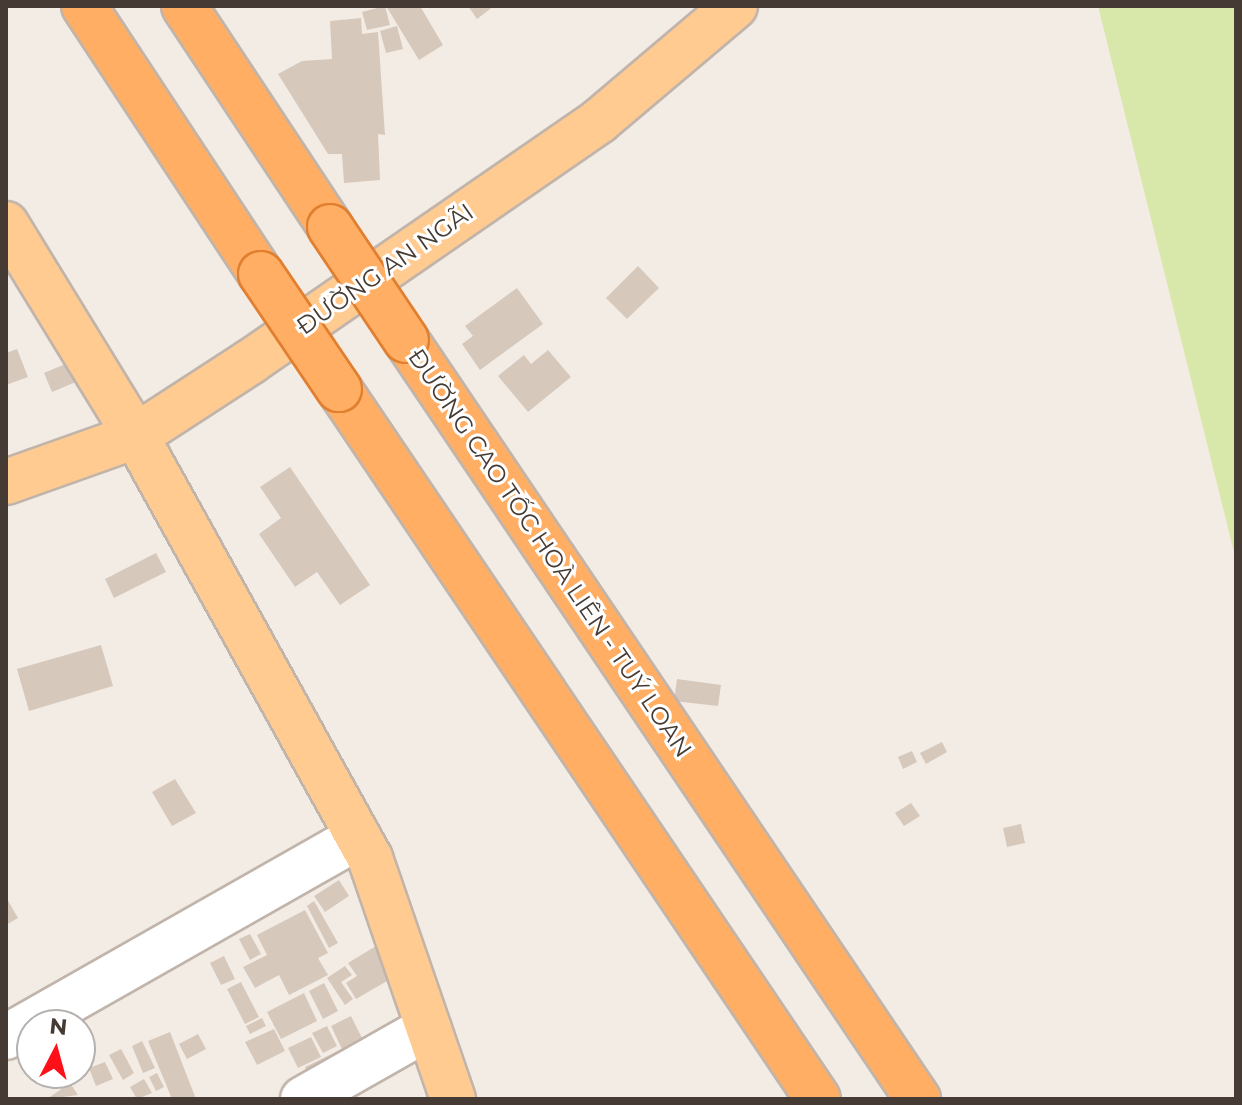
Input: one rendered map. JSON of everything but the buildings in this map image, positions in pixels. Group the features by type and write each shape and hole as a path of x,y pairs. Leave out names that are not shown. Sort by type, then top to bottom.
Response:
{"highway":[{"path":"84,6 261,274 818,1099"},
{"name":"ĐƯỜNG CAO TỐC HOÀ LIÊN - TUÝ LOAN","path":"184,6 918,1099"}],"main road":[{"name":"ĐƯỜNG AN NGÃI","path":"6,482 136,436 599,121 735,6"},
{"path":"6,224 136,436 358,837 453,1099"}],"street":[{"path":"6,1037 358,837"},
{"path":"303,1099 428,1028"}],"green space":[{"path":"1098,6 1236,6 1236,560"}]}
